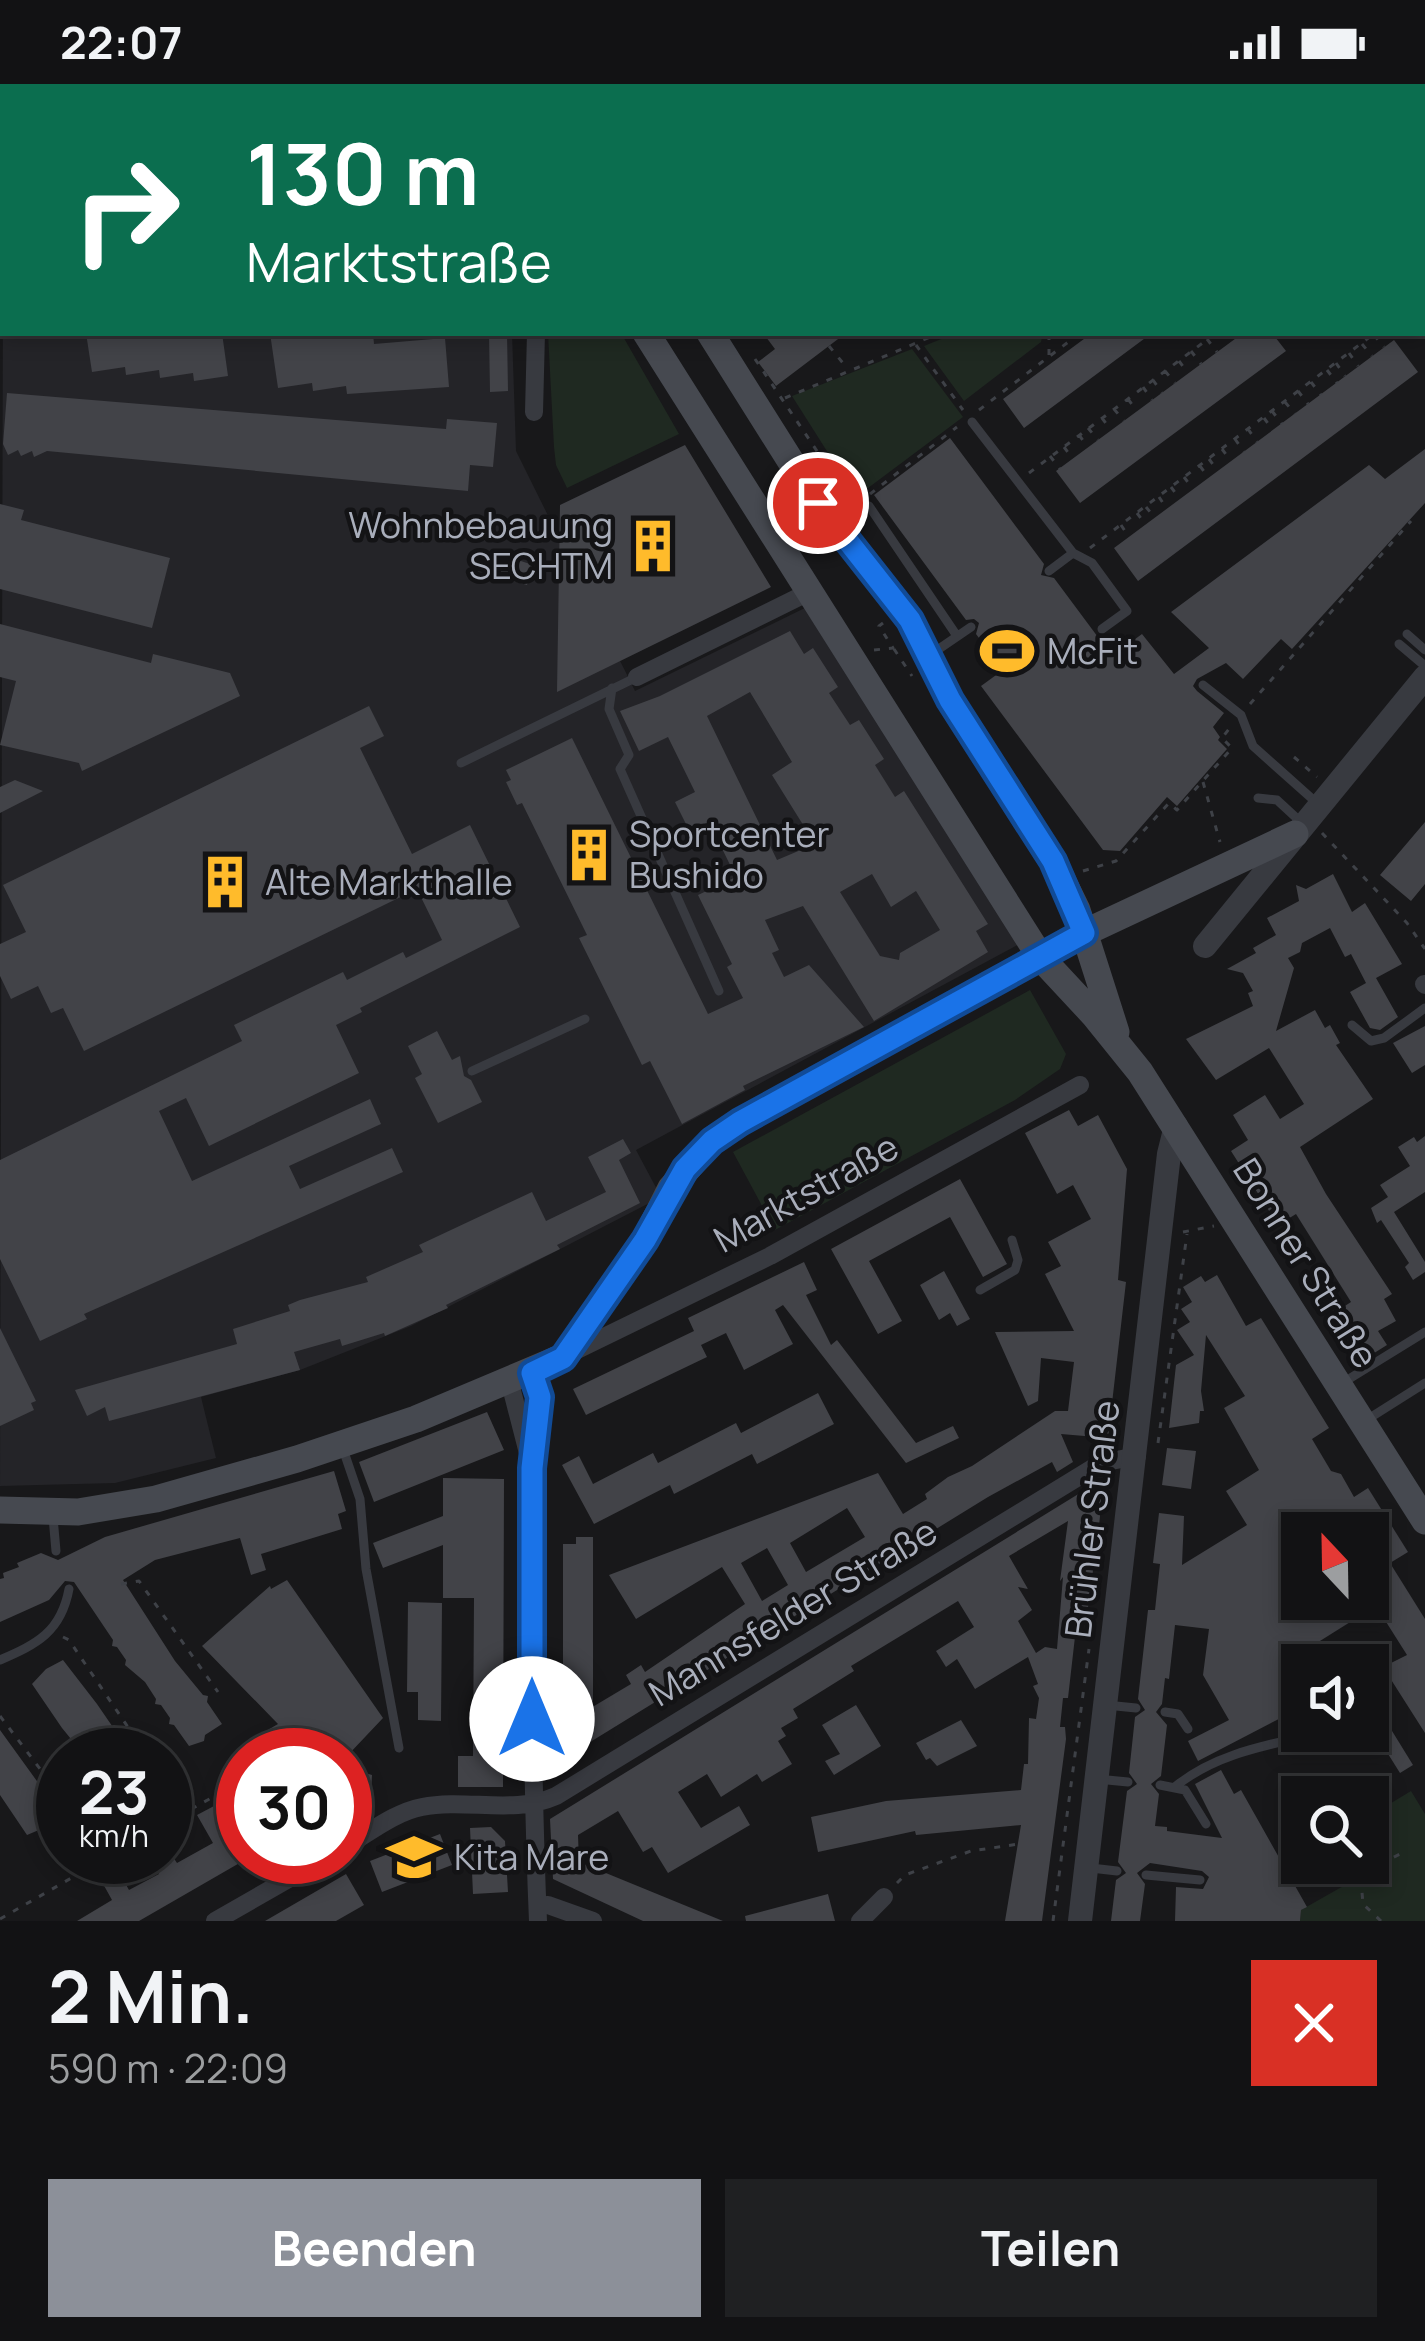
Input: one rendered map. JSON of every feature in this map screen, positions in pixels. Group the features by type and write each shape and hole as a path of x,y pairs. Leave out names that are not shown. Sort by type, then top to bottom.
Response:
{"main road":[{"name":"Bonner Straße","path":"648,336 1041,958 1120,1047 1176,1126 1425,1521"},
{"name":"Bonner Straße","path":"712,336 836,528 910,620 950,700 1053,861 1075,938 1120,1047"},
{"name":"Marktstraße","path":"0,1510 99,1510 156,1499 341,1444 563,1358 645,1240 671,1188 712,1141 1075,938 1312,815"}],"street":[{"path":"534,412 536,336"},
{"path":"637,677 811,591"},
{"path":"1204,946 1425,677"},
{"name":"Marktstraße","path":"563,1358 800,1239 1080,1085"},
{"name":"Brühler Straße","path":"1080,1921 1176,1126"},
{"path":"521,1378 540,1397 532,1468 532,1805 538,1913"},
{"name":"Mannsfelder Straße","path":"372,1831 422,1807 532,1805 556,1796 1101,1463 1137,1456"},
{"path":"215,1921 269,1884"},
{"path":"860,1921 884,1897"},
{"path":"538,1913 548,1905 593,1921"}],"lane":[{"path":"972,422 1076,555 1092,563 1127,610 1102,629"},
{"path":"836,528 868,506 957,636"},
{"path":"1048,571 1076,555"},
{"path":"930,655 970,627"},
{"path":"1425,650 1403,639 1425,666"},
{"path":"461,763 637,677"},
{"path":"1203,685 1240,715 1253,746 1281,771 1312,815"},
{"path":"612,688 609,710 629,755 620,769 719,991"},
{"path":"1258,798 1312,815"},
{"path":"1352,1025 1371,1041 1384,1038 1425,1009"},
{"path":"472,1071 585,1018"},
{"path":"980,1290 1015,1270 1018,1260 1012,1240"},
{"path":"1339,1384 1425,1332"},
{"path":"1363,1421 1425,1383"},
{"path":"341,1444 360,1499 367,1569 399,1748"},
{"path":"53,1512 56,1551"},
{"path":"0,1660 38,1644 63,1609 69,1589"},
{"path":"1106,1705 1136,1708"},
{"path":"1166,1712 1178,1714 1188,1729"},
{"path":"1176,1786 1196,1770 1227,1756 1281,1743"},
{"path":"1097,1779 1128,1782"},
{"path":"1160,1785 1185,1790 1206,1824"},
{"path":"1086,1868 1117,1871"},
{"path":"1146,1875 1201,1880"}],"path":[{"path":"783,400 932,336"},
{"path":"1049,336 1050,356"},
{"path":"1017,481 1212,336"},
{"path":"1218,336 1226,345"},
{"path":"1076,555 1372,336"},
{"path":"1376,336 1384,347"},
{"path":"1207,339 1217,352"},
{"path":"915,343 972,422"},
{"path":"1362,343 1372,356"},
{"path":"829,346 849,370"},
{"path":"1191,351 1201,364"},
{"path":"1349,353 1358,366"},
{"path":"1178,361 1188,374"},
{"path":"1336,363 1345,376"},
{"path":"1165,370 1175,383"},
{"path":"1327,370 1337,382"},
{"path":"1029,371 1034,377"},
{"path":"1153,380 1162,393"},
{"path":"1310,382 1321,395"},
{"path":"1143,387 1152,400"},
{"path":"1298,392 1308,404"},
{"path":"1127,399 1137,411"},
{"path":"1285,402 1295,414"},
{"path":"1114,409 1124,421"},
{"path":"1272,411 1282,424"},
{"path":"1102,418 1111,430"},
{"path":"1264,418 1273,430"},
{"path":"1088,428 1098,440"},
{"path":"1247,429 1257,442"},
{"path":"1079,435 1088,448"},
{"path":"1235,439 1244,452"},
{"path":"1064,446 1073,459"},
{"path":"1222,449 1231,461"},
{"path":"1050,456 1060,469"},
{"path":"1209,459 1218,471"},
{"path":"1199,466 1209,478"},
{"path":"1184,477 1193,489"},
{"path":"1171,488 1180,499"},
{"path":"1159,497 1167,508"},
{"path":"1146,506 1155,518"},
{"path":"1137,513 1145,525"},
{"path":"1121,525 1130,537"},
{"path":"1108,535 1117,546"},
{"path":"910,620 903,626 894,615 879,626 919,688"},
{"path":"858,667 866,662 861,652 893,648"},
{"path":"1294,757 1312,815 1425,949"},
{"path":"1203,781 1220,842"},
{"path":"121,1584 139,1582 218,1692"},
{"path":"51,1630 69,1640 129,1728"},
{"path":"0,1716 36,1764"},
{"path":"884,1897 905,1875 971,1851 1019,1844"},
{"path":"1051,1848 1062,1850"},
{"path":"1381,1921 1363,1904 1361,1880 1368,1870 1404,1852"},
{"path":"0,1919 61,1884"}],"shaded area":[{"path":"3,336 512,336 516,451 635,691 811,605 1025,941 636,1150 661,1197 411,1326 300,1370 201,1397 216,1458 115,1483 0,1486"},
{"path":"548,336 623,336 679,434 567,488 554,447"},
{"path":"949,336 1042,336 1041,342 964,401 924,346"},
{"path":"912,349 963,417 856,497 792,396"},
{"path":"1030,990 1066,1054 1060,1069 1015,1100 775,1230 733,1152"},
{"path":"1411,1791 1425,1814 1425,1921 1300,1921 1301,1910 1347,1884 1389,1884 1389,1804"}],"building":[{"path":"86,336 222,336 228,376 194,381 193,373 160,378 159,370 126,375 125,367 92,372"},
{"path":"270,336 373,336 374,344 445,338 449,387 347,394 346,386 313,391 312,383 278,388"},
{"path":"489,336 507,336 508,391 490,392"},
{"path":"765,336 842,336 776,386 758,362 775,349"},
{"path":"1088,336 1148,336 1024,428 1003,399"},
{"path":"1239,336 1274,336 1286,351 1080,503 1056,471"},
{"path":"1394,340 1418,372 1138,581 1114,548"},
{"path":"7,393 446,429 447,419 497,423 493,467 470,465 468,491 47,451 34,457 32,451 8,455 3,444"},
{"path":"950,438 1044,564 1041,575 1054,578 1112,656 1142,634 1174,674 1209,648 1171,612 1369,465 1385,479 1425,449 1425,503 1292,649 1281,639 1243,679 1226,663 1197,679 1193,686 1224,713 1213,727 1227,749 1177,806 1167,797 1120,851 1103,850 981,686 1003,670 976,634 979,623 966,620 874,495"},
{"name":"Wohnbebauung SECHTM","path":"685,445 771,587 557,692 560,505"},
{"path":"0,504 24,510 21,520 170,558 152,628 0,589"},
{"path":"497,553 533,565 527,585 490,574"},
{"path":"0,624 151,663 153,654 230,673 240,696 82,771 79,763 0,745 16,681 0,677"},
{"path":"790,631 804,654 813,648 838,687 829,693 850,725 859,720 884,759 875,765 895,797 904,791 988,924 976,931 988,952 874,1021 803,906 765,920 779,950 772,953 784,977 809,965 864,1027 743,1086 745,1090 682,1124 650,1061 642,1065 579,938 587,935 522,803 517,805 506,782 511,780 506,770 572,738 708,1014 743,998 698,895 736,877 709,822 690,832 675,802 695,792 668,737 639,751 620,711","holes":["750,692 792,762 772,775 815,844 777,860 707,716","872,874 891,907 916,891 940,930 900,953 899,960 880,956 840,892"]},
{"path":"369,706 384,736 360,748 412,854 470,825 520,927 360,1008 362,1012 336,1025 359,1073 209,1146 186,1098 159,1111 192,1181 370,1099 381,1124 289,1166 300,1189 392,1148 403,1172 84,1314 87,1319 40,1341 0,1259 0,1160 242,1041 234,1025 343,972 347,980 403,952 406,958 442,940 417,889 84,1051 63,1008 51,1013 38,986 11,999 0,976 0,944 26,932 3,885"},
{"path":"15,780 43,791 0,813 0,787"},
{"path":"1425,822 1425,884 1411,901 1380,875"},
{"path":"1333,874 1352,912 1365,903 1402,964 1376,978 1398,1017 1380,1030 1370,1028 1350,992 1366,983 1330,928 1302,943 1300,952 1288,958 1294,968 1276,1031 1315,1010 1325,1028 1330,1025 1340,1043 1336,1045 1373,1099 1300,1147 1392,1294 1384,1299 1396,1321 1378,1331 1387,1345 1363,1360 1334,1313 1351,1302 1296,1214 1278,1225 1231,1151 1248,1140 1233,1115 1265,1095 1280,1119 1304,1104 1269,1048 1216,1080 1186,1039 1253,1006 1248,993 1253,991 1243,973 1227,969 1276,935 1267,918 1299,901 1296,885 1306,889"},
{"path":"1425,1026 1425,1065 1412,1073 1393,1043"},
{"path":"437,1031 452,1060 460,1056 464,1076 482,1102 438,1123 415,1078 422,1074 408,1046"},
{"path":"1069,1110 1078,1126 1098,1115 1127,1169 1118,1280 1126,1282 1108,1438 1061,1434 1073,1462 1057,1472 1052,1462 988,1497 574,1752 559,1727 631,1684 626,1675 641,1665 645,1672 745,1604 722,1567 636,1619 609,1575 878,1473 903,1514 927,1499 925,1494 948,1477 1055,1411 1068,1411 1074,1362 1041,1358 1038,1401 1028,1406 995,1332 1074,1331 1045,1274 1061,1266 1048,1242 1091,1219 1073,1185 1057,1194 1025,1133","holes":["847,1508 865,1537 806,1572 790,1543","767,1548 788,1585 762,1601 741,1563"]},
{"path":"1425,1136 1425,1192 1394,1212 1425,1262 1425,1272 1413,1280 1405,1267 1409,1263 1371,1208 1388,1197 1380,1185 1410,1166 1398,1147"},
{"path":"623,1139 631,1153 619,1160 640,1203 446,1305 448,1308 385,1336 342,1346 340,1339 294,1352 300,1370 109,1421 105,1407 87,1416 75,1390 237,1344 233,1329 290,1311 288,1305 300,1300 368,1282 366,1277 423,1252 419,1245 532,1192 546,1221 606,1192 588,1157"},
{"path":"960,1179 1007,1264 983,1277 950,1217 869,1261 902,1321 878,1334 831,1249"},
{"path":"804,1262 817,1290 806,1295 831,1345 837,1340 916,1443 953,1426 959,1438 906,1463 783,1305 775,1310 793,1344 744,1370 726,1333 701,1345 707,1357 586,1415 573,1389 694,1331 688,1318"},
{"path":"944,1271 970,1319 957,1326 950,1313 939,1320 920,1285"},
{"path":"1217,1275 1246,1326 1261,1318 1329,1428 1312,1439 1331,1471 1341,1474 1354,1497 1368,1488 1383,1512 1281,1512 1281,1620 1353,1620 1315,1644 1281,1644 1281,1718 1198,1761 1188,1741 1229,1720 1203,1675 1209,1629 1175,1625 1169,1679 1165,1678 1162,1704 1156,1712 1167,1725 1161,1776 1151,1784 1159,1794 1155,1826 1222,1838 1195,1784 1221,1770 1234,1794 1241,1790 1281,1861 1281,1884 1294,1884 1307,1907 1301,1910 1300,1921 1175,1921 1176,1887 1203,1889 1209,1877 1202,1871 1150,1863 1137,1873 1145,1884 1140,1921 1111,1921 1116,1880 1126,1873 1118,1862 1127,1791 1137,1784 1129,1773 1135,1717 1145,1710 1138,1699 1148,1610 1155,1610 1160,1564 1153,1563 1159,1513 1184,1516 1182,1565 1247,1525 1226,1491 1259,1470 1224,1408 1245,1396 1206,1335 1204,1411 1200,1411 1199,1423 1169,1428 1176,1365 1194,1355 1177,1330 1190,1322 1181,1309 1192,1302 1183,1287 1201,1276 1205,1282"},
{"path":"0,1328 36,1401 31,1403 34,1410 0,1426"},
{"path":"818,1393 834,1424 757,1464 752,1454 674,1494 670,1485 594,1524 562,1465 579,1456 593,1484 653,1453 658,1463 736,1423 741,1433"},
{"path":"487,1412 504,1450 374,1502 359,1462"},
{"path":"1167,1448 1196,1451 1191,1489 1162,1485"},
{"path":"334,1471 346,1511 338,1514 342,1529 261,1554 266,1570 251,1575 240,1538 155,1560 123,1580 175,1661 208,1696 222,1724 205,1735 204,1741 192,1745 192,1728 169,1724 170,1718 155,1704 145,1682 125,1665 74,1582 65,1581 49,1600 0,1622 3,1573 41,1553 58,1560 105,1537"},
{"path":"443,1478 504,1479 503,1787 458,1787 458,1756 473,1756 474,1598 443,1598 443,1545 383,1568 373,1543 443,1516"},
{"path":"1093,1485 1103,1486 1086,1622 1076,1628 1068,1698 1063,1698 1060,1727 1065,1727 1066,1739 1042,1921 1005,1921 1021,1825 916,1835 915,1831 818,1852 811,1817 886,1801 1021,1790 1024,1764 1028,1764 1029,1718 1036,1719 1039,1698 1033,1686 1038,1684 1028,1657 975,1689 957,1659 946,1667 936,1651 974,1627 958,1601 851,1666 854,1671 793,1709 798,1718 781,1728 786,1736 778,1741 792,1764 762,1782 757,1774 721,1797 707,1774 678,1792 701,1828 739,1806 750,1825 668,1873 652,1847 643,1852 618,1811 578,1835 579,1862 723,1921 643,1921 553,1879 550,1819","holes":["1068,1521 1060,1581 1063,1577 1057,1649 1045,1647 1036,1653 1018,1621 1032,1610 1018,1587 1028,1589 1009,1556"]},
{"path":"1389,1522 1408,1552 1390,1563 1425,1619 1425,1733 1389,1676 1389,1664 1407,1655 1385,1620 1389,1620"},
{"path":"576,1537 593,1537 593,1701 563,1701 563,1544 576,1544"},
{"path":"287,1580 383,1718 372,1730 271,1728 278,1724 202,1646"},
{"path":"408,1602 442,1603 441,1721 418,1720 418,1692 407,1692"},
{"path":"63,1660 113,1728 62,1728 32,1684"},
{"path":"856,1705 881,1746 834,1775 825,1761 840,1754 822,1725"},
{"path":"961,1720 977,1746 937,1766 930,1758 926,1760 916,1743"},
{"path":"1389,1726 1413,1765 1400,1773 1387,1752"},
{"path":"0,1730 36,1780 36,1831 27,1835 0,1795"},
{"path":"214,1806 216,1809 216,1877 139,1921 77,1921 112,1900 103,1884 126,1884 129,1890 140,1884 192,1884 192,1855 213,1843 197,1815"},
{"path":"491,1827 505,1841 508,1892 473,1894 470,1828"},
{"path":"440,1834 452,1865 382,1892 372,1860"},
{"path":"329,1884 352,1884 364,1905 336,1921 265,1921"},
{"path":"828,1894 835,1921 746,1921 745,1916"}],"place":[{"name":"Wohnbebauung SECHTM","path":"653,546"},
{"name":"McFit","path":"1007,651"},
{"name":"Sportcenter Bushido","path":"589,855"},
{"name":"Alte Markthalle","path":"225,882"},
{"name":"Kita Mare","path":"414,1857"}],"route":[{"path":"532,1719 532,1468 540,1397 532,1373 563,1358 645,1240 671,1188 712,1141 1084,933 1053,861 950,700 910,620 818,503"}]}
